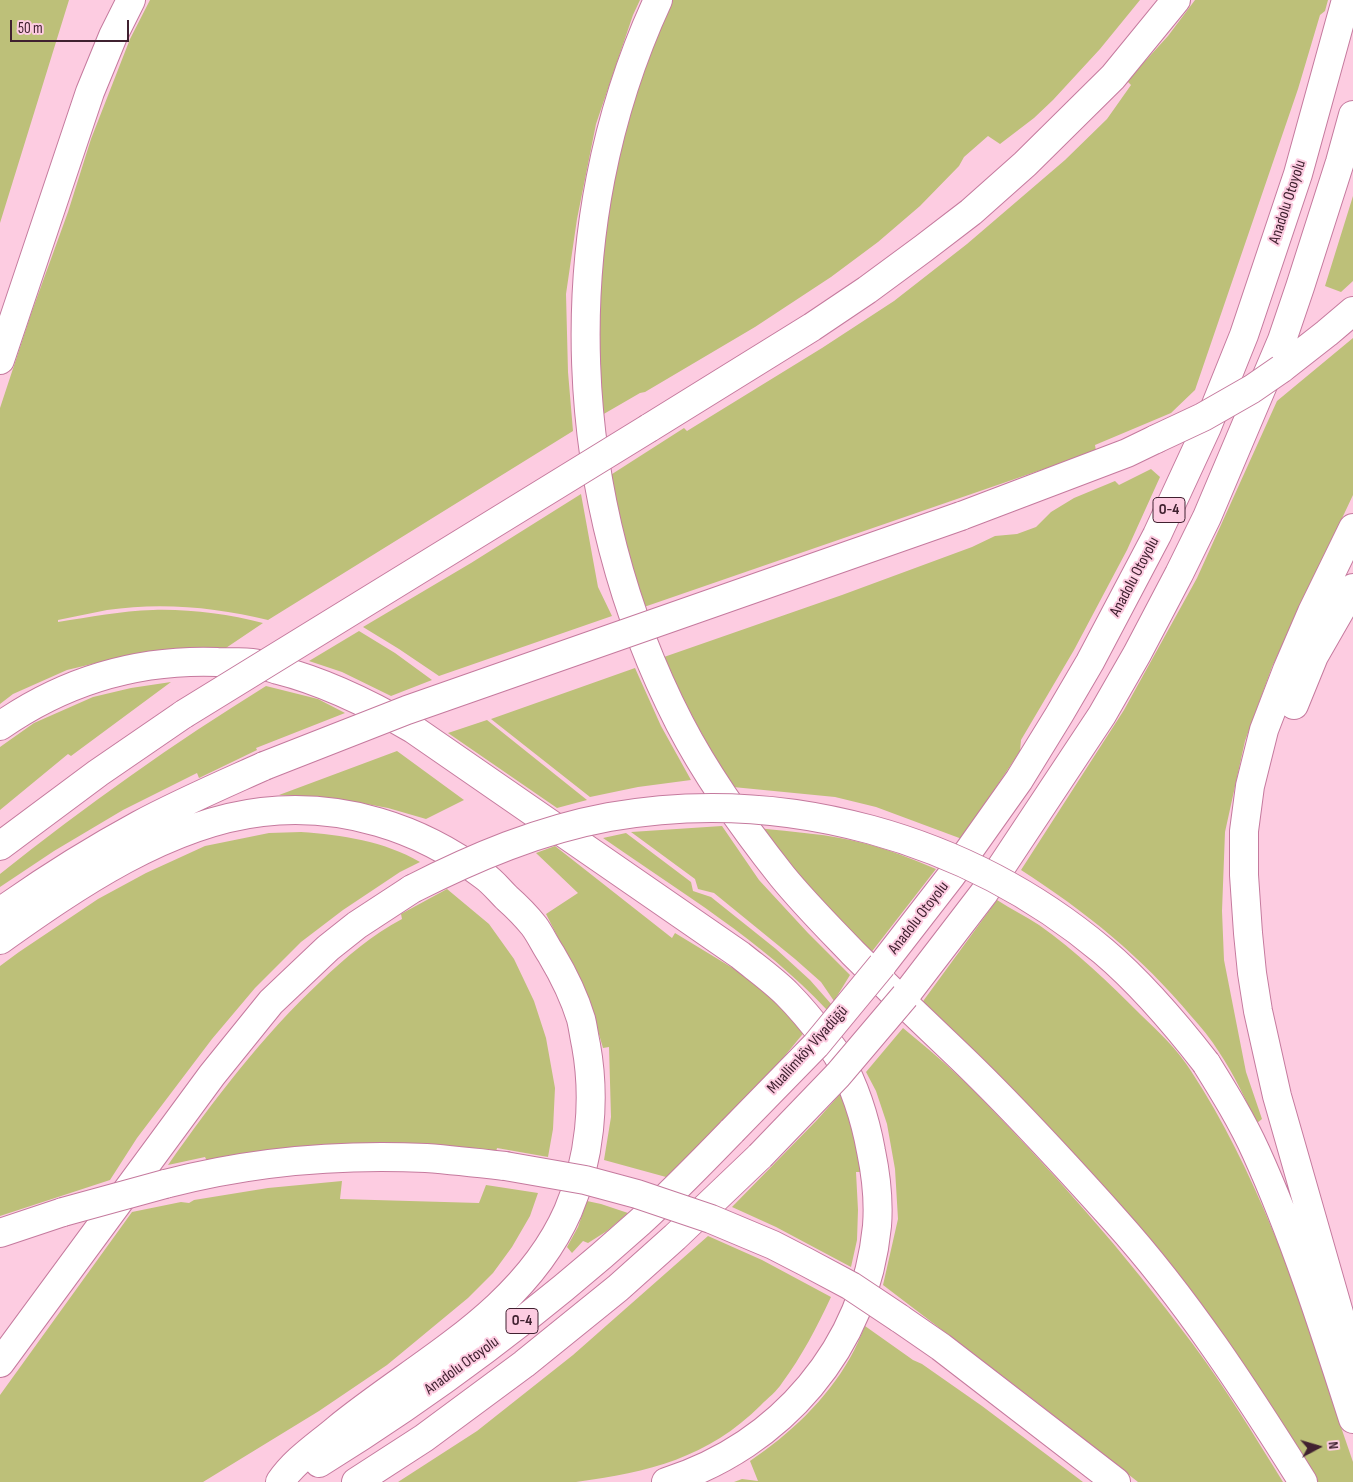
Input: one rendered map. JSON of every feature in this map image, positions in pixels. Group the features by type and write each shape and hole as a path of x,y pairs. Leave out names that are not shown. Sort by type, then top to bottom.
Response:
{"highway":[{"path":"0,360 90,92 113,36 131,0"},
{"path":"658,0 627,76 605,155 594,211 587,266 585,344 590,418 598,476 608,527 628,599 645,646 682,727 714,782 784,879 824,923 906,1006 1020,1116 1119,1224 1161,1275 1224,1361 1303,1482"},
{"path":"0,846 98,773 184,714 812,327 867,290 971,212 1025,164 1113,76 1176,0"},
{"name":"Anadolu Otoyolu","path":"882,966 951,876 1019,780 1060,715 1090,662 1157,536 1207,427 1244,335 1298,174 1346,0"},
{"name":"O-4","path":"356,1482 424,1438 524,1364 618,1288 675,1237 760,1156 838,1075 905,996 984,894 1102,715 1137,654 1207,517 1282,340 1353,115"},
{"path":"0,912 57,874 140,825 209,790 264,766 407,710 961,516 1127,453 1203,417 1252,389 1328,333 1353,310"},
{"path":"1353,528 1286,670 1264,730 1250,786 1244,831 1244,875 1248,933 1258,1011 1277,1096 1353,1362"},
{"path":"1248,933 1258,828 1282,740 1300,688 1314,656 1353,588"},
{"path":"0,726 38,702 69,687 131,668 172,662 252,663 302,676 356,698 413,729 740,955 786,993 813,1022 838,1057 851,1081 860,1105 868,1136 877,1190 877,1225 867,1280 856,1308 835,1350 815,1380 794,1405 766,1430 712,1464 666,1482"},
{"path":"0,1363 201,1089 265,1010 300,973 357,925 412,889 453,868 486,853 551,831 609,817 688,808 735,808 839,822 892,836 971,866 1058,916 1104,952 1148,994 1206,1063 1230,1103 1255,1151 1281,1212 1331,1350 1353,1419"},
{"path":"0,940 90,879 170,838 208,824 238,816 274,811 352,814 385,823 420,837 445,849 486,877 534,926 563,976 581,1020 592,1098 587,1149 568,1211 555,1237 525,1278 490,1314 440,1354 351,1418 290,1468 280,1482"},
{"name":"Muallimköy Viyadüğü","path":"732,1131 816,1045 882,966"},
{"name":"Anadolu Otoyolu","path":"290,1482 420,1396 508,1332 639,1222 732,1131"},
{"path":"0,1233 62,1212 165,1184 223,1172 308,1160 425,1158 505,1166 585,1180 637,1194 711,1219 790,1253 850,1286 948,1353 1116,1482"}],"green space":[{"path":"0,0 69,0 0,223"},
{"path":"150,0 640,0 633,15 596,124 577,219 566,294 568,372 573,431 268,620 208,609 147,606 107,610 58,620 58,622 105,614 153,610 181,610 236,617 263,623 217,654 176,650 121,657 67,670 13,694 0,704 0,408 31,314 68,212 91,139 130,39"},
{"path":"669,0 1140,0 1100,49 1034,118 1000,144 988,136 964,157 959,166 920,206 878,242 831,277 755,327 645,392 602,415 599,376 600,278 607,213 622,144 639,80"},
{"path":"1195,0 1328,0 1325,11 1320,15 1298,89 1195,390 1171,413 1095,445 1096,451 644,607 620,530 609,476 684,428 687,431 822,348 894,301 967,244 1065,160 1107,119 1131,85 1127,81 1168,36"},
{"path":"1353,196 1353,281 1341,292 1325,286"},
{"path":"1353,338 1353,495 1272,667 1245,741 1225,832 1222,911 1224,960 1246,1072 1262,1119 1257,1123 1216,1047 1172,994 1112,936 1068,902 1021,870 1124,710 1197,578 1277,401"},
{"path":"1151,469 1160,477 1127,550 1074,650 1021,740 1020,751 962,839 876,807 835,797 733,787 696,724 664,657 842,595 972,547 995,536 1017,534 1036,527 1051,512 1074,498 1115,481 1119,485"},
{"path":"581,494 598,587 612,616 439,676 363,627 471,563"},
{"path":"359,631 395,653 432,680 391,696 342,672 309,661"},
{"path":"635,668 661,726 691,780 638,787 590,797 491,719"},
{"path":"171,682 71,756 68,754 0,810 0,747 34,723 93,697 131,688"},
{"path":"266,686 318,699 345,713 256,748 257,750 199,778 197,773 123,810 54,851 0,887 0,874 64,824 130,776"},
{"path":"487,720 587,800 557,808 448,733"},
{"path":"397,751 464,800 426,819 388,808 334,798 279,795"},
{"path":"722,826 759,880 850,975 834,1001 821,982 795,959 714,893 698,889 695,879 631,832"},
{"path":"758,828 837,837 872,845 936,869 870,954 833,915"},
{"path":"301,832 362,840 392,849 420,862 400,872 343,910 301,942 255,988 212,1039 137,1138 110,1180 0,1216 0,966 98,899 146,873 205,846 269,833"},
{"path":"626,833 691,882 693,891 711,897 776,949 810,980 832,1005 827,1010 802,985 748,939 603,838"},
{"path":"555,846 672,938 675,933 731,967 777,1000 806,1030 765,1080 666,1177 604,1160 611,1117 609,1047 603,1048 588,997 546,914 578,893 536,853"},
{"path":"447,889 489,924 514,959 534,1001 546,1038 555,1088 553,1129 548,1157 497,1148 496,1152 459,1147 385,1143 242,1153 207,1161 205,1157 168,1165 240,1069 299,1002 330,972 360,947 402,919 401,914"},
{"path":"997,900 1039,925 1079,956 1161,1035 1191,1071 1235,1148 1289,1270 1336,1395 1331,1398 1353,1462 1353,1482 1317,1482 1134,1220 1060,1140 921,1004"},
{"path":"903,1028 971,1088 1058,1180 1140,1276 1204,1360 1239,1411 1283,1482 1138,1482 883,1285 898,1219 895,1169 887,1124 876,1091 866,1072"},
{"path":"841,1093 856,1128 862,1172 856,1172 857,1240 851,1267 776,1227 732,1207"},
{"path":"342,1181 340,1199 479,1203 486,1185 538,1193 530,1216 512,1247 493,1273 468,1298 387,1365 319,1411 203,1482 0,1482 0,1395 132,1212 268,1188"},
{"path":"587,1201 628,1213 607,1231 588,1243 583,1241 572,1253 567,1247 578,1227"},
{"path":"708,1236 762,1260 831,1297 809,1341 780,1386 741,1423 720,1438 676,1460 603,1478 576,1482 398,1482 477,1431 573,1355"},
{"path":"865,1326 982,1406 1083,1482 734,1482 742,1479 758,1481 750,1461 793,1428 830,1388 850,1358"}]}
